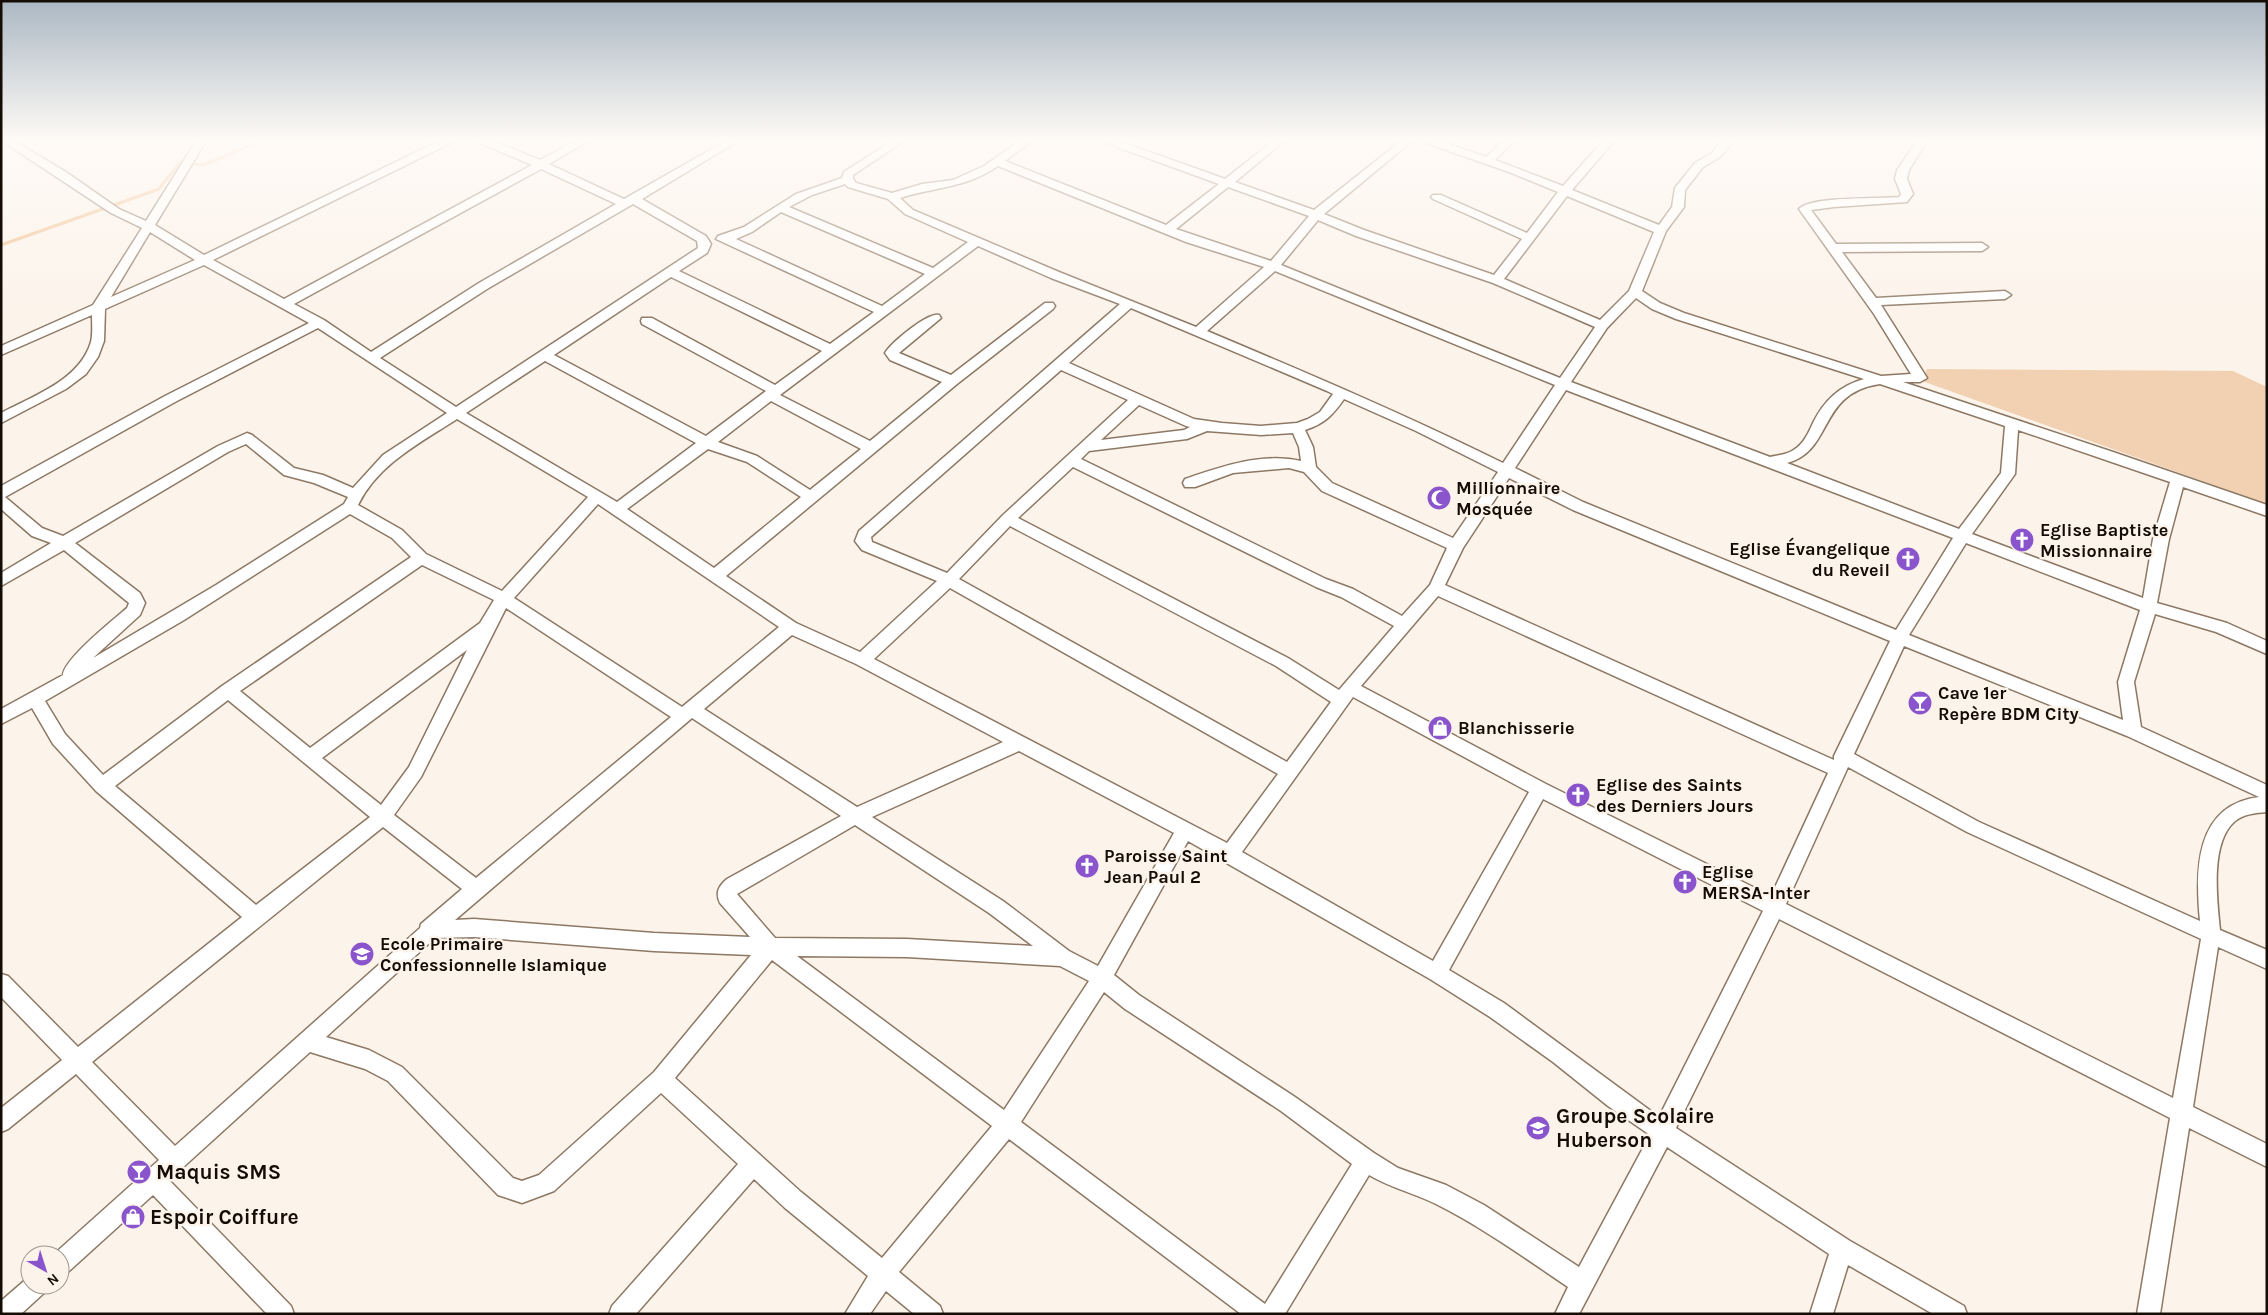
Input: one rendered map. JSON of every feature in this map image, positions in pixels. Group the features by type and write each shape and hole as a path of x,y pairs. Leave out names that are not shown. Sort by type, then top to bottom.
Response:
{"street":[{"path":"102,202 115,211 150,227 204,260 320,324 423,393 458,412 618,509 790,627 862,660 1230,854 1437,973 1497,1010 1560,1055 1615,1099 1663,1132 1842,1249 1956,1314"},
{"path":"1,419 61,386 81,371 91,357 98,341 100,306 164,202"},
{"path":"1,351 204,260 322,202"},
{"path":"284,304 470,202"},
{"path":"370,358 483,286 627,202"},
{"path":"632,202 703,241 741,234 753,228 789,202"},
{"path":"898,202 909,212 1055,275 1129,303 1421,428 1578,506 1899,639 2133,732 2267,793"},
{"path":"1099,202 1168,230 1273,266 1564,384 2149,607 2221,627 2249,638 2267,648"},
{"path":"1168,230 1201,202"},
{"path":"1280,202 1360,233 1497,280 1602,325"},
{"path":"1198,332 1273,266 1316,215 1332,202"},
{"path":"1449,202 1529,238"},
{"path":"1497,280 1556,202"},
{"path":"1593,202 1661,230"},
{"path":"1230,854 1346,694 1436,588 1456,546 1602,325 1635,292 1661,230 1678,210 1680,202"},
{"path":"1770,461 1794,457 1813,436 1836,399 1848,391 1878,379 1920,378 1898,340 1834,248 1806,213 1806,206 1822,203 1878,202"},
{"path":"780,208 934,273"},
{"path":"725,238 883,311"},
{"path":"1,717 180,615 259,567 353,500 369,476 388,458 703,250 705,244 703,241"},
{"path":"618,509 977,241"},
{"path":"1834,248 1982,247"},
{"path":"671,272 831,350"},
{"path":"1635,292 1656,306 1680,316 1878,379 2178,479 2267,511"},
{"path":"1871,302 2004,295"},
{"path":"1129,303 864,535 863,541 866,546 948,580 1290,772"},
{"path":"715,576 952,381 1049,306"},
{"path":"936,318 894,348 892,353 895,357 952,381"},
{"path":"647,321 871,448"},
{"path":"1,493 170,399 320,324"},
{"path":"544,356 707,443 752,460 811,497"},
{"path":"1060,364 1190,423 1204,426 1246,430 1298,429 1313,423 1326,414 1341,393"},
{"path":"862,660 948,580 1008,519 1138,398"},
{"path":"1566,1314 1663,1132 1774,907 1899,639 1963,535 2008,474 2012,424"},
{"path":"1085,447 1187,434 1204,426"},
{"path":"1298,429 1306,447 1309,468 1320,481 1335,491 1456,546"},
{"path":"1,580 222,449 247,438 289,472 318,479 353,500 397,534 421,558 503,598 856,816 1002,911 1062,957 1102,978 1132,1002 1288,1104 1366,1161 1392,1177 1438,1193 1476,1213 1582,1283"},
{"path":"1071,460 1321,583 1347,593 1405,624"},
{"path":"1190,483 1231,468 1289,463 1309,468"},
{"path":"2133,732 2126,682 2149,607 2162,539 2178,479"},
{"path":"1,1122 256,917 384,818 415,772 487,626 503,598 597,496"},
{"path":"1,501 37,532 65,543 134,597 138,603 134,611 93,647 64,682"},
{"path":"1008,519 1282,662 1540,789 2267,1156"},
{"path":"102,786 228,691 421,558"},
{"path":"1436,588 1840,762 1974,827 2267,960"},
{"path":"310,757 487,626"},
{"path":"70,1255 308,1042 428,930 790,627"},
{"path":"2249,638 2267,631"},
{"path":"228,691 384,818 476,889"},
{"path":"35,699 59,739 102,786 256,917"},
{"path":"1019,742 856,816 727,891 726,897 770,947 1260,1314"},
{"path":"1437,973 1540,789"},
{"path":"2148,1314 2211,934 2208,900 2208,857 2216,835 2226,819 2239,807 2255,803 2267,804"},
{"path":"856,1314 884,1273 1007,1124 1102,978 1185,830"},
{"path":"428,930 474,928 654,942 770,947 907,948 1062,957"},
{"path":"308,1042 369,1060 395,1074 506,1187 522,1192 546,1184 661,1079 770,947"},
{"path":"1,983 175,1161"},
{"path":"661,1079 793,1200 932,1314"},
{"path":"1272,1314 1366,1161"},
{"path":"620,1314 754,1163"},
{"path":"155,1181 283,1314"},
{"path":"1821,1314 1842,1249"},
{"path":"4,1314 25,1295"}],"shaded area":[{"path":"1927,369 2233,371 2267,387 2267,504 1922,381"}],"waterway":[{"path":"1,245 121,202"}],"place":[{"name":"Millionnaire Mosquée","path":"1439,498"},
{"name":"Eglise Baptiste Missionnaire","path":"2022,540"},
{"name":"Eglise Évangelique du Reveil","path":"1908,559"},
{"name":"Cave 1er Repère BDM City","path":"1920,703"},
{"name":"Blanchisserie","path":"1440,728"},
{"name":"Eglise des Saints des Derniers Jours","path":"1578,795"},
{"name":"Paroisse Saint Jean Paul 2","path":"1087,866"},
{"name":"Eglise MERSA-Inter","path":"1685,882"},
{"name":"Ecole Primaire Confessionnelle Islamique","path":"362,954"},
{"name":"Groupe Scolaire Huberson","path":"1538,1128"},
{"name":"Maquis SMS","path":"139,1172"},
{"name":"Espoir Coiffure","path":"133,1217"}]}
